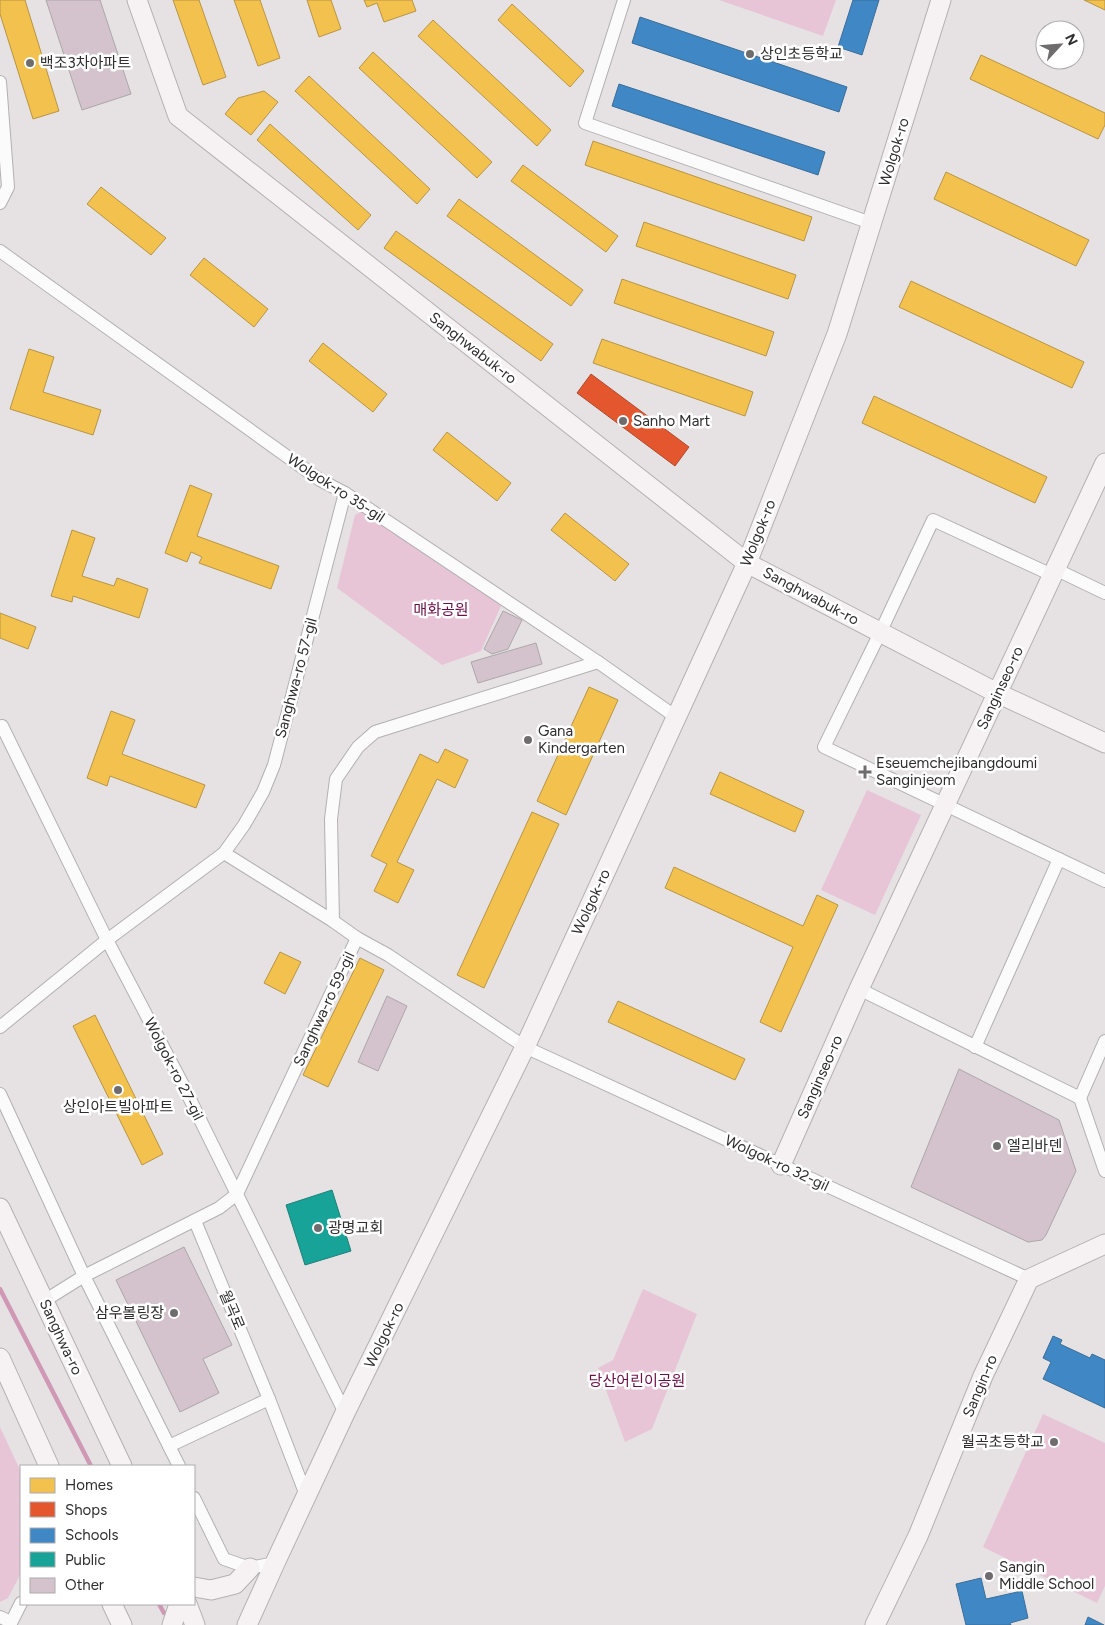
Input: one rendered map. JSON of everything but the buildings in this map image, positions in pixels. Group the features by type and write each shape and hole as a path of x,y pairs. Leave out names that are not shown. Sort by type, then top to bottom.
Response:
{"main road":[{"name":"Sanghwabuk-ro","path":"137,0 178,116 747,563 997,693 1105,743"},
{"name":"Wolgok-ro","path":"248,1625 345,1413 525,1047 747,563 837,334 941,0"},
{"name":"Sanginseo-ro","path":"781,1165 859,990 1105,463"},
{"name":"Sanghwa-ro","path":"0,1208 122,1465"},
{"path":"1029,1280 1105,1244"},
{"name":"Sangin-ro","path":"876,1625 918,1536 983,1376 1029,1280"},
{"path":"0,1358 49,1465"},
{"path":"195,1587 211,1590 235,1584 250,1568"},
{"path":"112,1605 122,1625"},
{"path":"172,1625 179,1605"},
{"path":"187,1605 195,1625"}],"street":[{"path":"624,0 585,123 871,223"},
{"path":"0,82 8,187 0,202"},
{"name":"Wolgok-ro 35-gil","path":"0,251 320,480 345,493 598,662 676,717"},
{"name":"Sanghwa-ro 57-gil","path":"0,1027 107,940 224,853 244,825 263,792 274,765 345,493"},
{"path":"1105,593 934,520 824,747 1105,881"},
{"path":"333,921 331,819 336,778 358,747 375,732 598,662"},
{"name":"Wolgok-ro 27-gil","path":"0,727 2,726 107,940 182,1083 345,1413"},
{"path":"224,853 333,921"},
{"path":"975,1047 1059,859"},
{"name":"Sanghwa-ro 59-gil","path":"44,1301 84,1276 219,1208 237,1194 357,938 333,921"},
{"path":"357,938 388,955 525,1047"},
{"path":"859,990 1080,1098"},
{"path":"1105,1041 1080,1098 1105,1171"},
{"name":"Wolgok-ro 32-gil","path":"525,1047 1029,1280"},
{"path":"0,1094 84,1276 178,1465"},
{"name":"월곡로","path":"195,1221 269,1399 306,1495"},
{"path":"169,1446 269,1399"},
{"path":"195,1500 224,1559 250,1568 275,1563"},
{"path":"7,1621 20,1604"}],"green space":[{"path":"719,0 836,0 823,36"},
{"name":"매화공원","path":"368,508 504,599 481,651 442,665 337,588 355,515"},
{"path":"867,790 921,815 875,915 821,890"},
{"name":"당산어린이공원","path":"643,1289 697,1314 652,1429 625,1442 598,1368 613,1360"},
{"path":"1043,1414 1105,1443 1105,1586 1097,1603 983,1547"},
{"path":"0,1427 20,1470 20,1575 8,1598 0,1602"}],"waterway":[{"path":"0,1289 90,1465"},
{"path":"160,1605 164,1613"}],"place":[{"name":"상인초등학교","path":"750,54"},
{"name":"백조3차아파트","path":"30,63"},
{"name":"Sanho Mart","path":"623,421"},
{"name":"Gana Kindergarten","path":"528,740"},
{"name":"Eseuemchejibangdoumi Sanginjeom","path":"865,772"},
{"name":"상인아트빌아파트","path":"118,1090"},
{"name":"엘리바덴","path":"997,1146"},
{"name":"광명교회","path":"318,1228"},
{"name":"삼우볼링장","path":"174,1313"},
{"name":"월곡초등학교","path":"1054,1442"},
{"name":"Sangin Middle School","path":"989,1576"}]}
